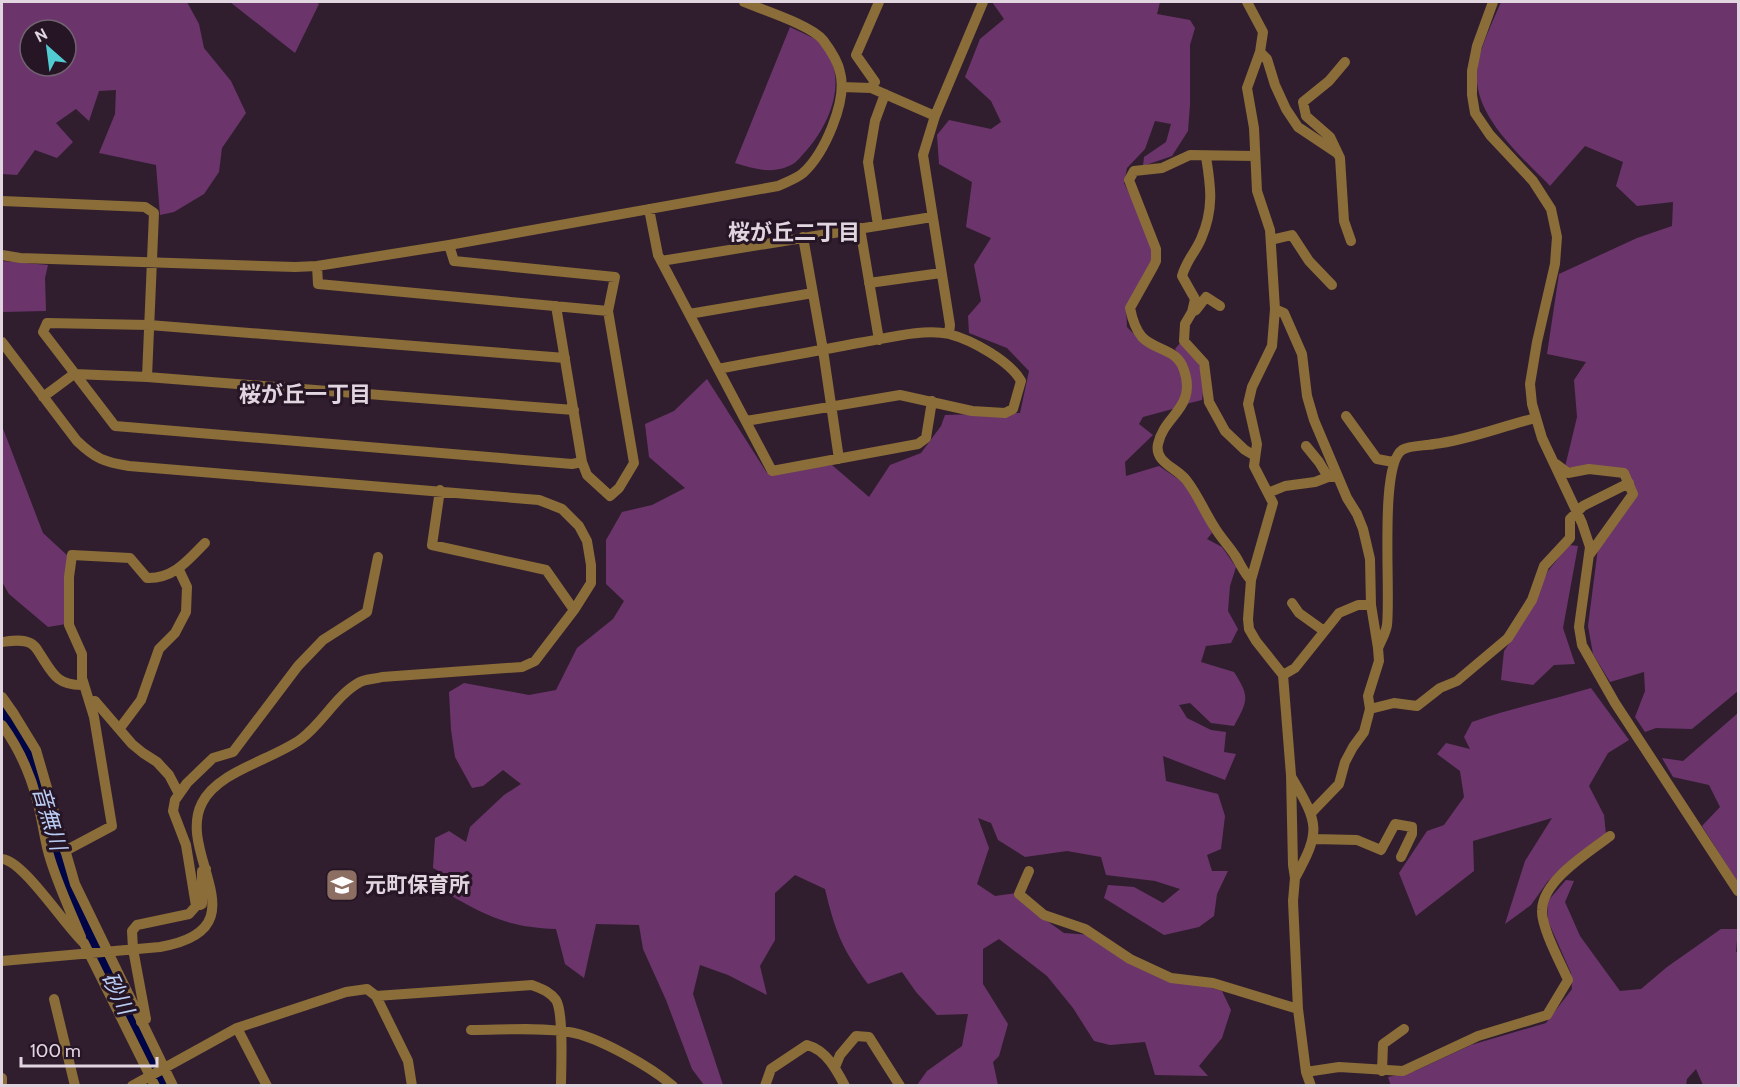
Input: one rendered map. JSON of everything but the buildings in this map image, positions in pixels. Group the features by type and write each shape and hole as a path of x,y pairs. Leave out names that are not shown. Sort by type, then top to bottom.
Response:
{"street":[{"path":"2,255 20,258 152,263 317,266 449,245 778,186 802,175 821,153 840,100 842,87 840,72 822,39 812,30 744,2"},
{"path":"871,88 875,82 856,55 879,2"},
{"path":"949,334 950,326 923,155 934,116 982,2"},
{"path":"1247,2 1263,32 1260,52 1247,88 1254,128 1257,191 1270,230 1275,309 1272,346 1252,387 1248,404 1257,444 1254,466 1273,503 1251,580 1248,619 1249,629 1256,641 1283,675 1291,775 1298,1008 1306,1072 1311,1086"},
{"path":"1493,2 1477,46 1472,71 1475,113 1490,135 1539,190 1551,208 1557,237 1555,264 1530,384 1542,438 1582,523 1590,550 1579,627 1582,645 1615,703 1738,891"},
{"path":"1260,52 1267,59 1275,85 1286,109 1298,127 1337,153"},
{"path":"1345,62 1329,81 1303,102 1306,116 1330,136 1340,158 1344,221 1351,241"},
{"path":"842,87 871,88 934,116"},
{"path":"878,225 868,162 875,121 885,94"},
{"path":"1251,580 1216,530 1186,479 1160,459 1157,446 1163,431 1183,406 1186,389 1185,376 1180,360 1143,338 1132,318 1130,308 1153,267 1156,249 1129,180 1134,171 1162,168 1190,155 1255,156"},
{"path":"1206,157 1211,190 1210,211 1201,240 1185,262 1182,276 1195,298 1192,312 1185,324 1184,341 1204,363 1209,402 1225,431 1245,450 1256,456"},
{"path":"2,201 145,207 154,213 147,377"},
{"path":"649,209 658,255 772,471 918,444 926,438 932,401"},
{"path":"662,261 932,216"},
{"path":"860,228 879,340"},
{"path":"1270,240 1292,235 1309,261 1332,285"},
{"path":"803,237 839,459"},
{"path":"449,245 454,261 615,277 609,311 634,463 619,488 610,496 587,475 582,462 556,306"},
{"path":"317,266 318,284 609,311"},
{"path":"869,283 941,273"},
{"path":"689,314 813,293"},
{"path":"1192,312 1206,297 1220,306"},
{"path":"1275,309 1284,313 1302,354 1307,396 1333,477"},
{"path":"565,358 149,325 47,323 43,332 115,426 572,464 582,462"},
{"path":"718,369 918,334 949,334 978,346 1015,370 1021,381 1013,410 1005,413 972,411 900,395 746,421"},
{"path":"2,342 77,441 105,462 129,466 539,500 562,509 579,526 587,541 591,565 591,584 536,662 522,667 382,677 362,681 347,691 315,727 300,740 212,789 202,802 196,818 196,835 213,899 210,918 201,930 189,939 176,944 109,952 86,948 2,961"},
{"path":"44,397 74,374 147,377 574,411"},
{"path":"1346,416 1377,459 1393,462"},
{"path":"1378,648 1387,627 1389,573 1387,514 1393,462 1402,450 1444,443 1536,418"},
{"path":"1306,447 1333,477 1364,529 1370,559 1371,605 1378,648 1378,661 1368,696 1370,709 1364,732 1345,762 1339,784 1311,813"},
{"path":"1554,462 1568,473 1589,470 1624,473 1629,483 1633,494 1590,550"},
{"path":"1268,493 1285,486 1333,477"},
{"path":"1370,709 1394,702 1417,706 1440,688 1456,681 1508,638 1532,600 1544,566 1570,538 1570,519 1583,506 1629,483"},
{"path":"440,490 432,545 546,570 574,610"},
{"path":"65,851 112,826 94,717 82,678 82,654 69,625 69,577 72,555 130,558 147,578 155,578 179,570 205,543"},
{"path":"196,906 186,845 173,811 175,800 187,783 213,758 233,752 298,666 323,640 367,612 378,557"},
{"path":"120,728 141,700 159,649 175,633 186,612 187,587 179,570"},
{"path":"1292,603 1299,613 1324,631"},
{"path":"1283,675 1294,668 1339,613 1358,605 1371,605"},
{"path":"2,642 28,642 35,646 53,674 61,681 70,685 84,684"},
{"path":"2,698 36,750 75,885 173,1086"},
{"path":"90,702 95,701 132,744 157,762 169,775 179,794"},
{"path":"2,725 32,783 49,855 64,898 86,948 155,1086"},
{"path":"1291,775 1311,813 1314,839 1311,850 1295,878"},
{"path":"1314,839 1357,840 1381,850 1395,824 1412,827 1412,834 1401,856"},
{"path":"1306,1072 1339,1067 1403,1071 1478,1036 1547,1015 1568,980 1544,924 1542,910 1546,893 1564,872 1610,836"},
{"path":"2,859 9,860 25,873 86,948"},
{"path":"141,1022 146,1019 133,949 132,931 137,925 189,914 196,906 202,904 202,871 206,869"},
{"path":"1029,871 1019,894 1044,915 1085,929 1130,959 1170,978 1213,983 1298,1008"},
{"path":"376,996 532,985 547,990 557,1002 561,1031 561,1086"},
{"path":"132,1086 237,1028 346,992 368,989 376,996 408,1061 412,1086"},
{"path":"54,999 75,1086"},
{"path":"237,1028 267,1086"},
{"path":"1382,1071 1383,1044 1404,1029"},
{"path":"471,1030 573,1032 606,1046 653,1071 673,1086"},
{"path":"835,1067 840,1055 856,1036 869,1037 900,1086"},
{"path":"765,1086 771,1069 807,1045 817,1048 835,1067 845,1086"},
{"path":"2,1078 2,1086"}],"shaded area":[{"path":"2,2 187,2 199,24 204,48 231,81 246,113 222,148 219,172 204,194 174,212 160,215 156,165 99,153 115,114 116,90 99,91 89,121 76,109 56,123 73,142 57,158 35,150 17,175 2,174"},
{"path":"230,2 316,2 319,4 295,53"},
{"path":"992,2 1160,2 1157,14 1190,20 1195,28 1190,45 1188,131 1172,156 1143,166 1144,157 1166,142 1171,124 1155,121 1145,149 1127,168 1124,183 1153,241 1154,255 1126,307 1127,327 1141,341 1181,365 1184,386 1180,407 1143,417 1139,424 1153,435 1125,462 1126,476 1159,466 1181,481 1192,495 1212,533 1207,539 1222,547 1236,567 1230,586 1228,611 1238,629 1231,643 1206,646 1201,662 1234,672 1243,687 1245,699 1234,726 1211,723 1190,703 1179,705 1187,718 1211,730 1226,732 1224,752 1236,754 1225,780 1163,756 1166,781 1218,794 1225,816 1221,849 1207,855 1212,871 1228,871 1217,894 1214,916 1199,927 1164,935 1104,898 1108,885 1134,887 1163,903 1180,889 1155,881 1106,875 1101,857 1067,851 1025,857 998,840 991,823 978,818 989,848 977,884 995,896 1017,893 1040,916 1064,933 1091,935 1127,962 1222,991 1231,1010 1222,1038 1199,1066 1208,1076 1155,1075 1145,1042 1110,1045 1094,1041 1073,1008 1047,976 999,939 983,949 983,984 1008,1024 999,1056 993,1062 998,1085 917,1085 927,1071 962,1046 968,1014 937,1015 902,972 868,984 840,939 825,889 795,875 775,893 775,940 760,966 767,995 728,975 700,965 693,994 723,1085 704,1085 692,1069 666,1000 643,949 639,925 596,924 584,978 565,964 556,929 524,926 498,919 445,892 446,875 433,868 435,838 449,831 466,842 470,827 504,795 521,784 503,770 483,786 472,788 455,757 449,692 464,683 529,695 556,690 577,648 613,619 624,601 606,584 606,540 622,512 652,505 685,488 649,457 645,424 674,411 707,379 767,473 832,465 869,497 890,465 921,453 941,426 945,415 1020,413 1029,371 1007,348 969,333 968,316 981,301 974,265 991,238 966,227 972,182 939,164 937,135 949,120 991,129 1001,122 991,101 965,77 980,39 1004,19"},
{"path":"1501,2 1738,2 1738,691 1692,729 1656,728 1645,732 1635,717 1645,691 1644,672 1610,682 1593,654 1588,626 1598,548 1637,493 1626,470 1565,467 1577,417 1574,380 1586,362 1547,354 1559,274 1637,238 1672,226 1673,202 1637,206 1616,186 1623,162 1585,146 1550,186 1514,149 1491,120 1478,88 1477,72 1480,54"},
{"path":"790,27 819,42 829,55 836,83 830,113 815,140 793,164 771,170 735,163"},
{"path":"2,261 48,265 45,278 46,311 2,312"},
{"path":"1180,343 1198,362 1204,381 1202,400 1186,404 1182,358 1175,349"},
{"path":"2,426 43,533 69,557 66,624 48,627 9,594 2,582"},
{"path":"1569,545 1578,546 1563,628 1575,664 1554,665 1533,685 1501,680 1504,651 1516,633 1548,571"},
{"path":"1591,688 1629,740 1608,753 1589,786 1604,815 1606,834 1548,881 1531,905 1505,924 1525,861 1552,818 1473,841 1474,871 1416,916 1399,873 1427,831 1444,825 1464,797 1460,771 1437,754 1446,743 1470,749 1464,737 1472,722"},
{"path":"1738,713 1738,883 1702,826 1720,807 1709,785 1673,777 1662,758 1683,761"},
{"path":"1566,880 1574,881 1565,902 1580,936 1620,991 1641,989 1667,967 1721,929 1738,929 1736,952 1738,952 1738,1085 1703,1085 1696,1069 1687,1079 1686,1086 1391,1086 1388,1077 1415,1071 1471,1045 1546,1023 1572,989 1571,973 1548,921 1547,902"}],"waterway":[{"name":"音無川","path":"2,708 16,728 36,771 70,886 91,937 164,1086"}],"place":[{"name":"元町保育所","path":"342,885"}],"district":[{"name":"桜が丘二丁目","path":"794,232"},
{"name":"桜が丘一丁目","path":"305,394"}],"water label":[{"name":"砂川","path":"118,993"}]}
